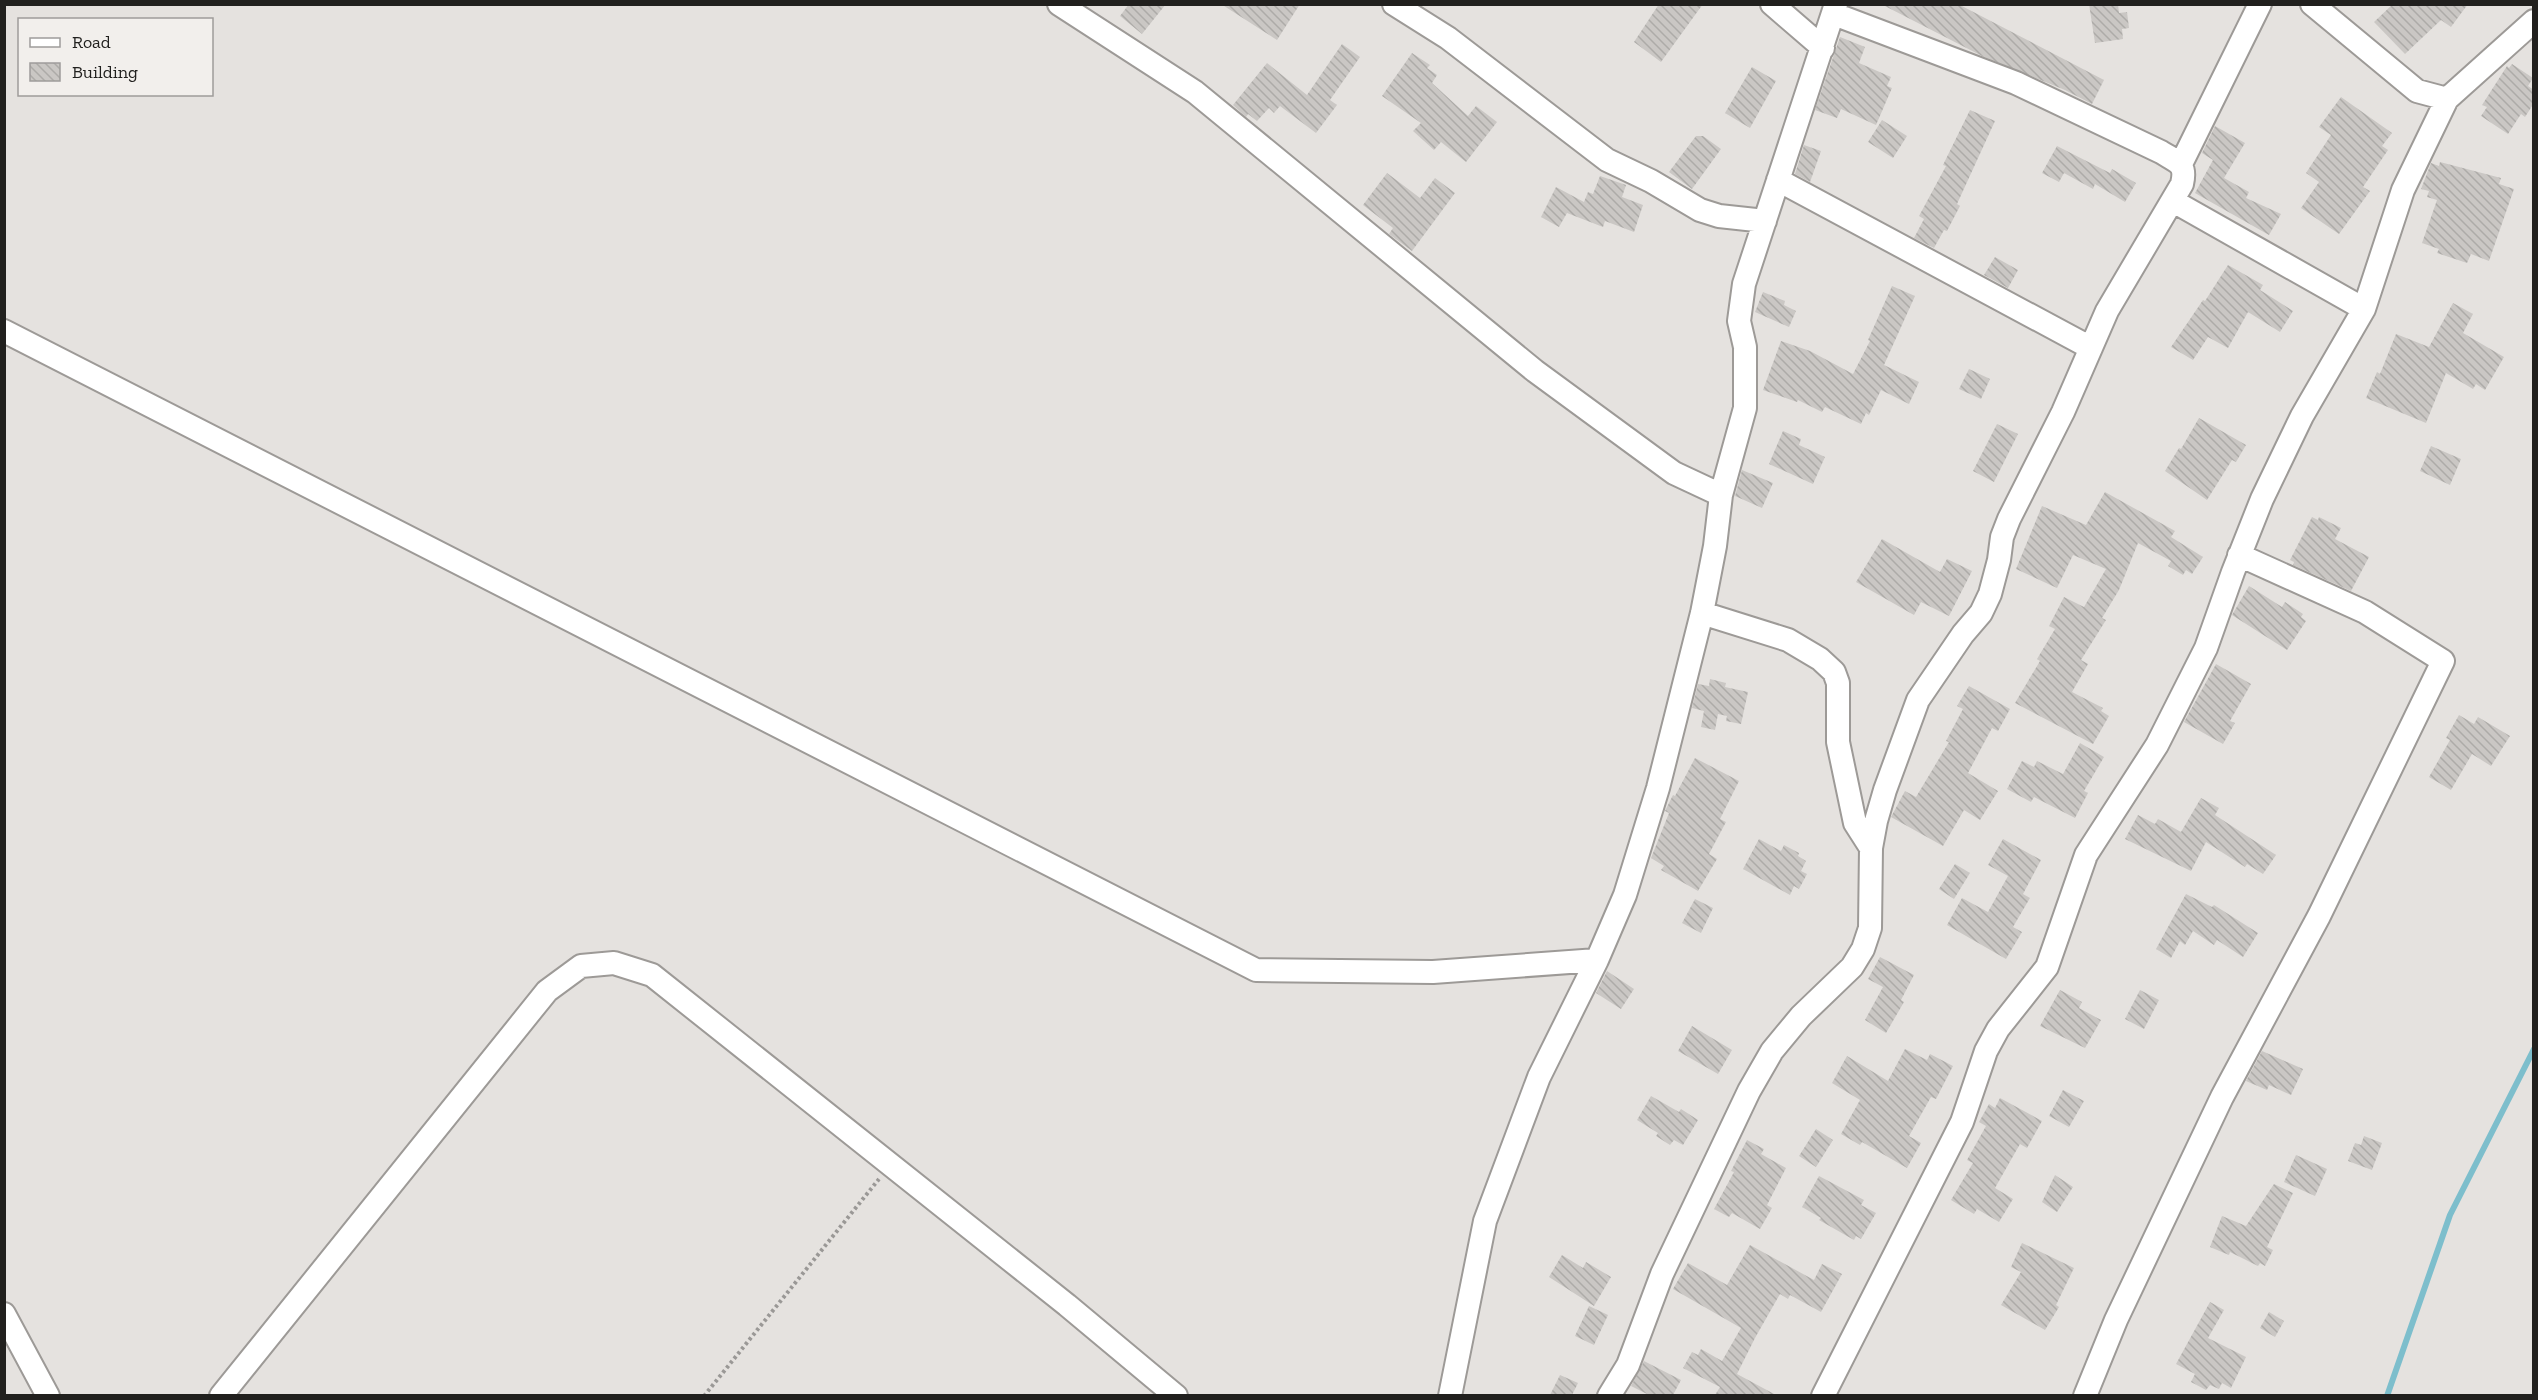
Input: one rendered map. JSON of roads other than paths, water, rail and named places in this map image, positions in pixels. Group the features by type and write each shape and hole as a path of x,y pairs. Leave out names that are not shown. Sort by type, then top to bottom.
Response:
{"street":[{"path":"1059,4 1196,92 1535,371 1674,473 1721,495"},
{"path":"1394,4 1448,38 1607,160 1651,181 1700,210 1719,216 1765,220"},
{"path":"1772,4 1823,48"},
{"path":"2181,164 2260,4"},
{"path":"2312,4 2416,91 2447,99"},
{"path":"1450,1395 1485,1221 1539,1077 1597,960 1629,884 1658,788 1702,613 1715,546 1721,495 1745,408 1745,347 1739,321 1744,284 1835,9 2016,83 2161,152 2181,164 2185,174 2173,201 2107,311 2063,412 2009,519 2002,537 1999,560 1990,594 1981,613 1963,634 1918,700 1882,801 1871,848 1870,928 1863,949 1852,967 1801,1016 1772,1051 1749,1091 1662,1274 1628,1365 1609,1395"},
{"path":"1823,1395 1962,1122 1986,1051 1998,1029 2047,967 2086,855 2157,745 2201,658 2262,499 2302,416 2364,309 2380,267 2403,190 2447,99 2534,21"},
{"path":"1778,180 2091,348"},
{"path":"2173,201 2364,309"},
{"path":"4,331 1256,970 1433,972 1597,960"},
{"path":"2085,1395 2116,1320 2222,1097 2319,916 2443,661 2365,612 2239,555"},
{"path":"1702,613 1788,640 1820,659 1834,672 1838,683 1838,742 1855,823 1871,848"},
{"path":"221,1395 547,991 581,966 614,963 652,975 1067,1305 1176,1395"},
{"path":"4,1314 48,1395"}],"waterway":[{"path":"2387,1396 2450,1215 2534,1049"}]}
